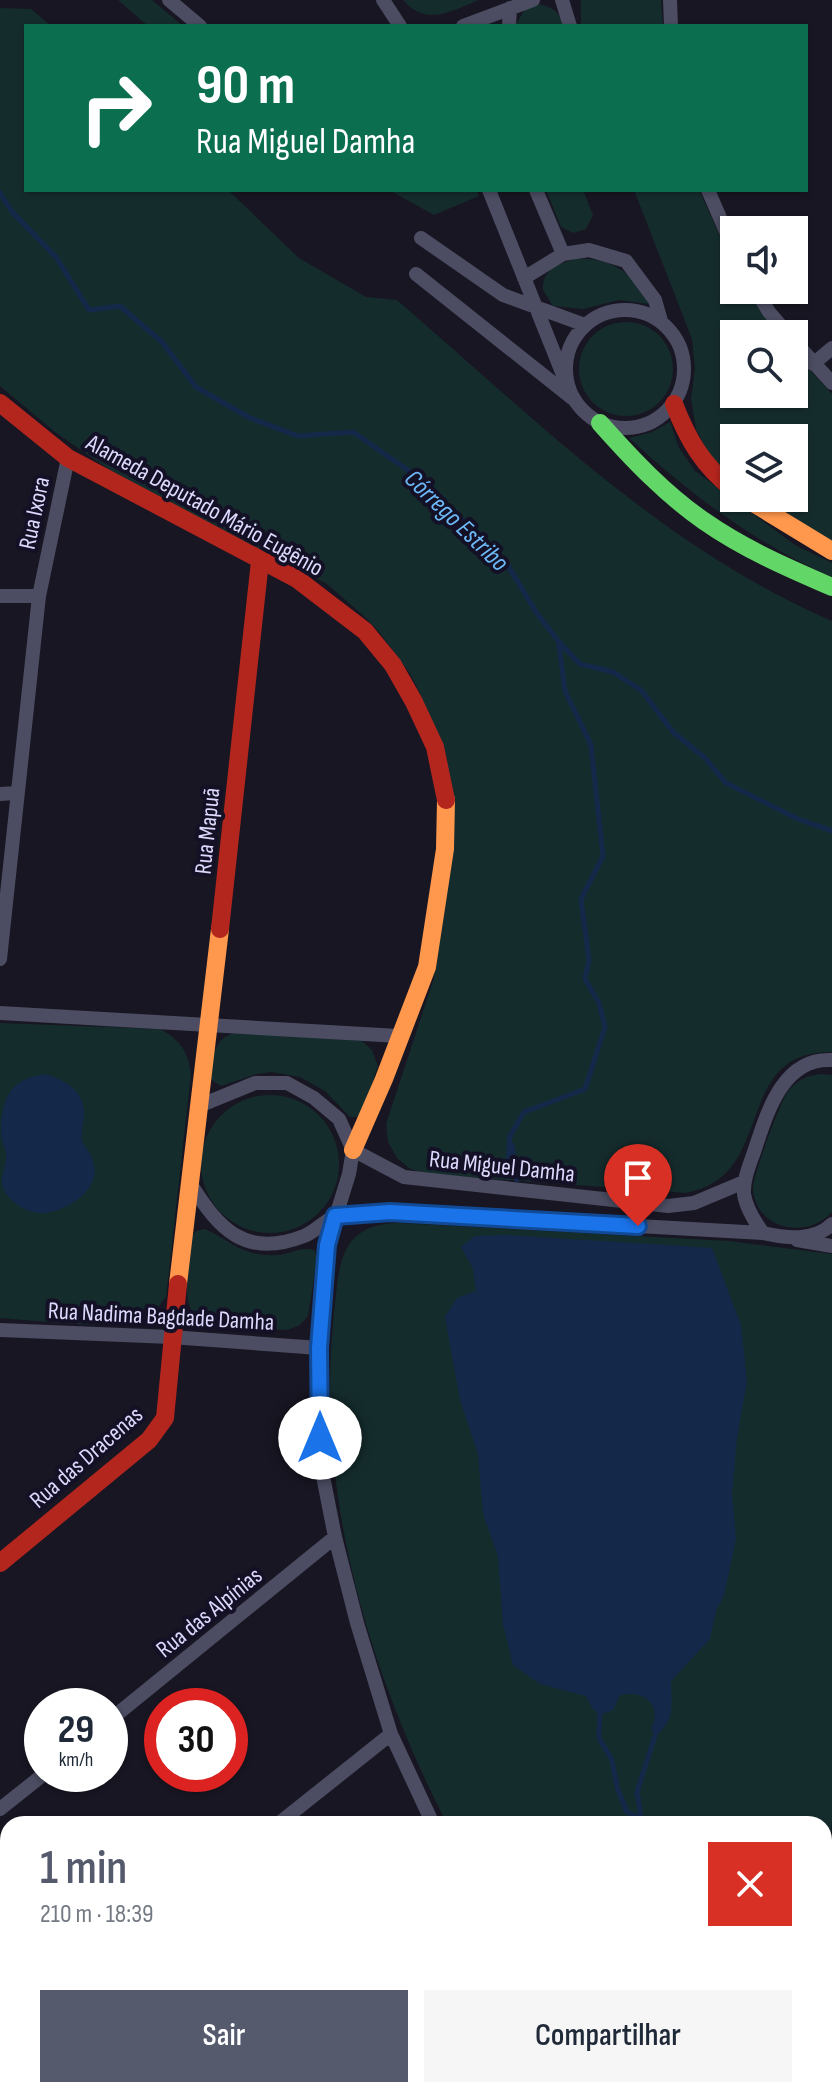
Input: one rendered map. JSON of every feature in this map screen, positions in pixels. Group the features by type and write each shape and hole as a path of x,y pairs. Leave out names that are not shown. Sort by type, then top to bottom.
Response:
{"street":[{"path":"169,0 198,24"},
{"path":"383,0 399,24"},
{"path":"468,24 533,0"},
{"path":"562,0 569,24"},
{"path":"670,0 671,24"},
{"path":"509,24 510,8"},
{"path":"490,192 572,395 585,414 600,423 620,428 640,427 659,418 674,404 682,387 685,367 682,348 661,321 643,312 622,310 602,314 585,325 571,344 565,366 572,395"},
{"path":"537,192 563,254"},
{"path":"709,192 720,218"},
{"path":"421,238 503,295 585,325"},
{"path":"524,278 563,254 589,250 626,261 655,300 661,321"},
{"path":"416,274 572,395"},
{"path":"813,364 832,348"},
{"path":"808,358 832,383"},
{"name":"Alameda Deputado Mário Eugênio","path":"0,403 68,458 297,579 365,631 393,665 414,702 435,747 446,798 445,849 427,967 353,1150"},
{"path":"674,404 695,451 710,473 720,480"},
{"path":"600,423 634,461 690,511 732,538 832,587"},
{"name":"Rua Ixora","path":"0,959 39,596 68,458"},
{"path":"768,512 832,551"},
{"name":"Rua Mapuã","path":"199,1106 260,561"},
{"path":"0,596 39,596"},
{"path":"0,794 16,793"},
{"path":"0,1013 399,1036"},
{"path":"763,1233 745,1198 744,1182 768,1109 780,1087 799,1068 832,1060"},
{"path":"171,1337 199,1106 255,1083 287,1083 314,1098 339,1119 353,1150 333,1223 319,1348 320,1461 335,1537 391,1734 429,1816"},
{"name":"Rua Miguel Damha","path":"353,1150 404,1177 668,1206 694,1203 744,1182"},
{"path":"190,1183 212,1217 235,1237 275,1245 333,1223"},
{"name":"Rua Miguel Damha","path":"333,1223 390,1212 763,1233 832,1246"},
{"path":"789,1239 825,1231 832,1224"},
{"name":"Rua Nadima Bagdade Damha","path":"0,1330 171,1337 319,1348"},
{"name":"Rua das Dracenas","path":"0,1563 149,1440 165,1418 171,1337"},
{"name":"Rua das Alpínias","path":"128,1705 335,1537"},
{"path":"288,1816 391,1734"},
{"path":"0,1809 24,1790"}],"green space":[{"path":"118,0 152,0 181,24 146,24"},
{"path":"403,0 479,0 449,12 430,15 412,8"},
{"path":"581,0 661,0 663,24 581,24"},
{"path":"538,4 547,6 555,10 562,24 516,24 525,9"},
{"path":"0,8 31,9 49,24 24,24 24,192 230,192 299,258 366,297 397,300 550,434 656,518 712,557 770,591 832,621 832,1052 800,1057 779,1071 766,1092 734,1164 715,1182 686,1193 424,1174 409,1168 397,1158 388,1142 386,1124 434,978 453,842 421,695 409,672 380,633 327,584 120,477 55,432 0,386"},
{"path":"393,192 477,192 479,196 434,215"},
{"path":"547,192 584,192 593,215 586,229 573,233 561,227"},
{"path":"635,192 700,192 720,236 720,304 757,304 768,320 720,320 720,408 808,408 808,368 832,394 832,542 786,512 808,512 808,424 720,424 720,466 712,460 696,429 691,399 695,368 692,339"},
{"path":"576,259 600,261 620,269 636,284 649,304 619,300 583,309 553,306 543,290 545,277 557,265"},
{"path":"626,322 644,325 659,336 670,351 673,369 670,387 659,402 644,413 626,416 608,413 593,402 582,387 579,369 582,351 593,336 608,325"},
{"path":"670,422 679,448 695,471 720,490 720,512 750,512 795,545 832,563 832,577 777,549 725,516 676,479 629,438 652,432"},
{"path":"0,1023 160,1029 173,1037 186,1053 191,1074 166,1297 142,1319 125,1324 91,1325 0,1318"},
{"path":"237,1032 362,1041 372,1050 378,1066 362,1113 350,1117 325,1091 300,1077 272,1072 221,1086 210,1079 218,1044"},
{"path":"832,1075 832,1212 810,1226 784,1226 763,1214 756,1203 754,1182 785,1096 804,1078"},
{"path":"270,1095 296,1100 319,1115 334,1138 339,1164 334,1190 319,1213 296,1228 270,1233 244,1228 221,1213 206,1190 201,1164 206,1138 221,1115 244,1100"},
{"path":"398,1223 729,1241 832,1254 832,1816 443,1816 418,1764 371,1640 353,1576 340,1512 332,1446 330,1380 341,1265 345,1251 353,1240 363,1231 378,1225"},
{"path":"205,1229 255,1254 278,1255 306,1249 315,1251 317,1260 308,1316 300,1325 287,1330 207,1326 197,1319 188,1299 187,1274 191,1238 196,1231"}],"water":[{"path":"46,1074 65,1082 80,1096 84,1110 82,1140 93,1161 94,1177 87,1191 71,1204 39,1213 19,1206 4,1190 2,1181 6,1154 1,1124 5,1101 16,1086 34,1076"},
{"path":"506,1235 712,1248 741,1325 747,1382 737,1438 732,1493 736,1539 724,1595 716,1611 710,1639 671,1681 669,1718 655,1736 651,1729 655,1712 644,1697 620,1695 613,1710 601,1715 593,1709 586,1696 540,1684 513,1665 503,1624 498,1556 483,1514 478,1454 460,1400 445,1317 457,1298 476,1291 473,1268 461,1247 475,1236"}],"waterway":[{"name":"Córrego Estribo","path":"0,193 13,213 56,257 89,310 120,306 162,342 196,387 250,418 298,436 353,432 422,480 507,564 536,612 580,664 613,672 641,690 673,732 705,758 726,783 798,819 832,831"},
{"path":"508,1162 510,1136 524,1112 585,1089 605,1027 599,1003 585,979 589,960 581,899 603,856 591,745 565,691 559,645"},
{"path":"512,1145 517,1180"},
{"path":"600,1710 599,1738 612,1760 617,1787 627,1812 635,1816"},
{"path":"641,1816 637,1792 655,1736"}],"traffic: fast":[{"path":"600,423 649,475 704,521 750,549 832,587"}],"traffic: slow":[{"path":"768,512 832,551"},
{"path":"353,1150 427,967 445,849 446,800"},
{"path":"178,1284 220,929"}],"traffic: jam":[{"path":"0,403 68,458 297,579 365,631 393,665 414,702 435,747 446,800"},
{"path":"674,404 698,452 720,477"},
{"path":"220,929 260,561"},
{"path":"0,1563 149,1440 165,1418 178,1284"}],"route":[{"path":"320,1438 319,1348 327,1245 335,1216 390,1212 638,1226"}]}
